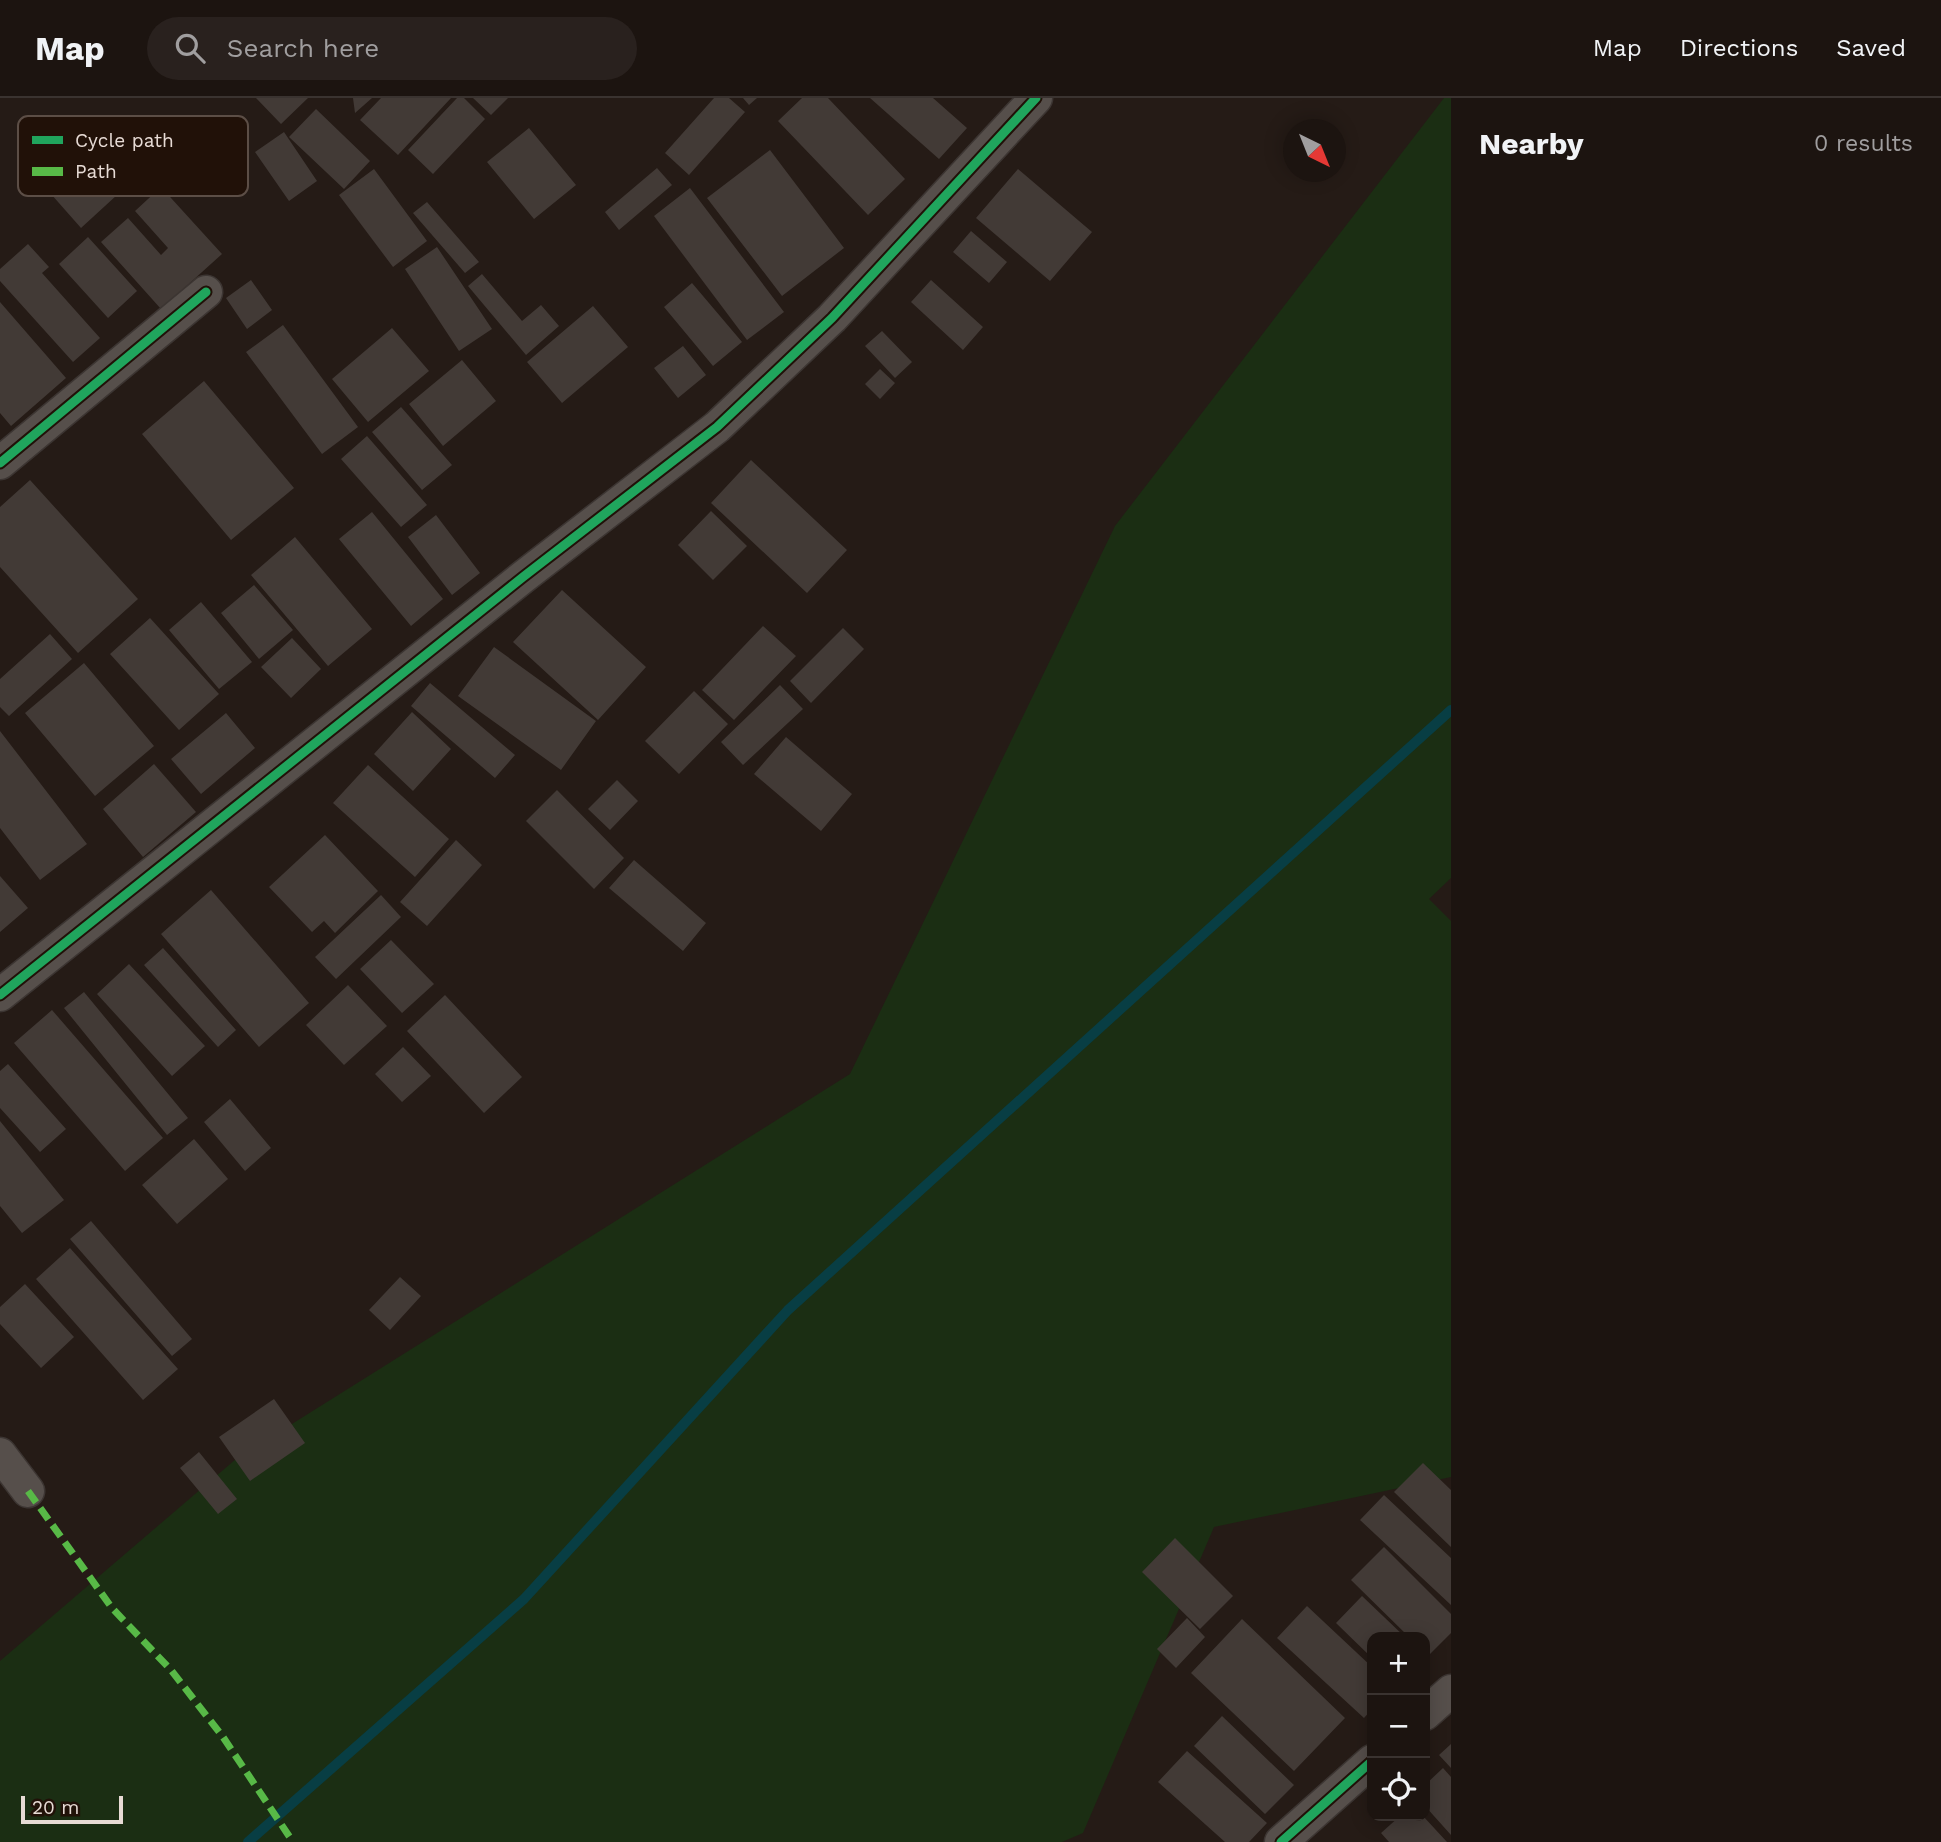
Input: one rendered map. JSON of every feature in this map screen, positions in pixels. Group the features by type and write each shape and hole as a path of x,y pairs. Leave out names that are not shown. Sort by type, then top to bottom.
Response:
{"street":[{"path":"0,995 512,586 717,427 832,318 1036,98"},
{"path":"0,463 206,292"},
{"path":"0,1454 28,1491"},
{"path":"1430,1709 1451,1690"},
{"path":"1280,1842 1367,1764"}],"green space":[{"path":"1444,98 1451,98 1451,878 1429,899 1451,921 1451,1477 1214,1527 1083,1833 1062,1842 0,1842 0,1661 236,1459 850,1074 1115,526"}],"building":[{"path":"256,98 308,98 281,124"},
{"path":"353,98 372,98 355,113"},
{"path":"381,98 451,98 398,155 360,120"},
{"path":"457,98 464,98 485,119 433,174 408,150"},
{"path":"473,98 508,98 491,115"},
{"path":"714,98 729,98 745,112 689,175 665,153"},
{"path":"743,98 757,98 749,105"},
{"path":"802,98 828,98 905,179 868,215 778,121"},
{"path":"870,98 933,98 967,128 939,159"},
{"path":"316,109 370,161 344,189 289,137"},
{"path":"529,128 576,185 534,219 487,162"},
{"path":"284,132 317,181 289,201 255,152"},
{"path":"770,150 844,248 782,296 707,198"},
{"path":"657,168 672,185 619,230 605,212"},
{"path":"374,169 427,241 393,267 339,195"},
{"path":"1018,169 1092,232 1050,281 976,218"},
{"path":"690,188 784,312 747,340 654,216"},
{"path":"53,196 116,196 81,228"},
{"path":"151,196 169,196 222,254 161,309 101,242 128,218 161,255 168,248 135,211"},
{"path":"427,202 479,262 465,273 413,213"},
{"path":"971,231 1007,262 989,283 953,252"},
{"path":"88,237 137,291 108,318 59,264"},
{"path":"28,244 49,267 42,273 100,338 73,362 0,281 0,269"},
{"path":"437,247 492,329 459,351 405,269"},
{"path":"482,274 522,321 541,305 559,326 526,355 468,286"},
{"path":"251,280 272,310 247,329 226,298"},
{"path":"931,280 983,327 963,350 911,302"},
{"path":"692,283 742,342 713,366 664,307"},
{"path":"0,302 66,378 11,426 0,413"},
{"path":"593,306 628,347 562,403 527,362"},
{"path":"283,325 358,427 322,454 246,352"},
{"path":"392,328 429,371 368,422 332,379"},
{"path":"882,331 912,362 895,378 865,346"},
{"path":"683,346 706,375 678,398 654,368"},
{"path":"462,360 496,401 443,446 409,404"},
{"path":"880,369 895,383 880,399 865,384"},
{"path":"204,381 294,488 231,540 142,434"},
{"path":"401,407 452,465 422,490 372,432"},
{"path":"367,436 427,505 401,527 341,459"},
{"path":"751,460 847,550 807,593 711,503"},
{"path":"30,480 138,599 78,653 0,567 0,507"},
{"path":"711,511 747,546 713,580 678,545"},
{"path":"372,512 443,599 411,626 339,539"},
{"path":"436,515 480,573 452,595 408,537"},
{"path":"295,537 372,629 328,666 251,575"},
{"path":"254,585 293,630 259,659 221,613"},
{"path":"562,590 646,667 598,720 513,642"},
{"path":"201,602 252,662 219,689 169,630"},
{"path":"150,618 219,694 179,730 110,654"},
{"path":"763,626 796,656 734,720 702,690"},
{"path":"843,628 864,649 811,703 790,681"},
{"path":"50,634 72,659 9,716 0,707 0,679"},
{"path":"292,638 321,669 291,698 261,667"},
{"path":"494,647 596,721 561,770 458,696"},
{"path":"84,663 154,746 95,796 25,713"},
{"path":"430,683 515,755 495,778 411,706"},
{"path":"780,685 803,709 743,765 721,742"},
{"path":"694,691 728,724 679,774 645,741"},
{"path":"412,712 451,749 413,791 374,754"},
{"path":"226,713 255,748 201,794 171,759"},
{"path":"0,731 87,844 40,880 0,828"},
{"path":"786,737 852,794 821,831 754,774"},
{"path":"154,764 196,812 143,857 103,809"},
{"path":"368,765 449,839 415,877 333,803"},
{"path":"617,780 638,801 610,830 588,809"},
{"path":"557,790 624,858 594,889 526,821"},
{"path":"325,835 378,891 335,933 324,921 312,932 269,887"},
{"path":"456,840 482,865 427,926 400,902"},
{"path":"634,860 706,923 683,951 609,888"},
{"path":"0,876 28,908 0,932"},
{"path":"211,890 309,1003 259,1047 161,934"},
{"path":"381,895 401,917 336,979 315,957"},
{"path":"391,940 434,984 402,1013 360,969"},
{"path":"163,948 236,1030 218,1047 144,965"},
{"path":"129,964 205,1046 172,1076 97,994"},
{"path":"348,985 387,1026 344,1065 306,1025"},
{"path":"84,992 188,1118 167,1135 64,1008"},
{"path":"445,995 522,1077 484,1113 407,1031"},
{"path":"52,1010 163,1138 125,1171 14,1043"},
{"path":"403,1047 431,1076 402,1102 375,1074"},
{"path":"8,1064 66,1129 40,1152 0,1108 0,1071"},
{"path":"230,1099 271,1148 245,1171 204,1122"},
{"path":"0,1121 64,1200 22,1233 0,1206"},
{"path":"194,1139 228,1179 177,1224 142,1185"},
{"path":"91,1221 192,1339 172,1356 70,1239"},
{"path":"70,1248 178,1369 143,1400 36,1279"},
{"path":"400,1277 421,1296 390,1330 369,1310"},
{"path":"25,1284 74,1337 41,1368 0,1324 0,1307"},
{"path":"274,1399 305,1443 250,1481 219,1437"},
{"path":"199,1452 237,1499 218,1514 180,1468"},
{"path":"1423,1463 1451,1490 1451,1547 1394,1492"},
{"path":"1384,1495 1451,1558 1451,1605 1360,1520"},
{"path":"1175,1538 1233,1596 1200,1629 1142,1572"},
{"path":"1384,1547 1451,1614 1451,1633 1430,1654 1430,1632 1404,1632 1351,1580"},
{"path":"1362,1596 1400,1632 1367,1632 1367,1653 1336,1623"},
{"path":"1307,1606 1367,1662 1367,1715 1364,1718 1277,1638"},
{"path":"1187,1618 1205,1637 1176,1668 1157,1649"},
{"path":"1242,1619 1345,1718 1294,1771 1191,1673"},
{"path":"1222,1716 1294,1785 1265,1814 1194,1746"},
{"path":"1451,1744 1451,1768 1439,1755"},
{"path":"1187,1751 1267,1823 1249,1842 1225,1842 1158,1782"},
{"path":"1443,1768 1451,1777 1451,1835 1430,1812 1430,1780"},
{"path":"1394,1821 1428,1821 1447,1842 1389,1842 1381,1833"}],"waterway":[{"path":"248,1842 524,1599 788,1310 1451,710"}],"marked path":[{"path":"28,1491 112,1608 171,1670 223,1737 293,1842"}],"cycle path":[{"path":"0,995 523,577 717,427 832,318 1036,98"},
{"path":"0,463 206,292"},
{"path":"1281,1842 1367,1765"}]}
